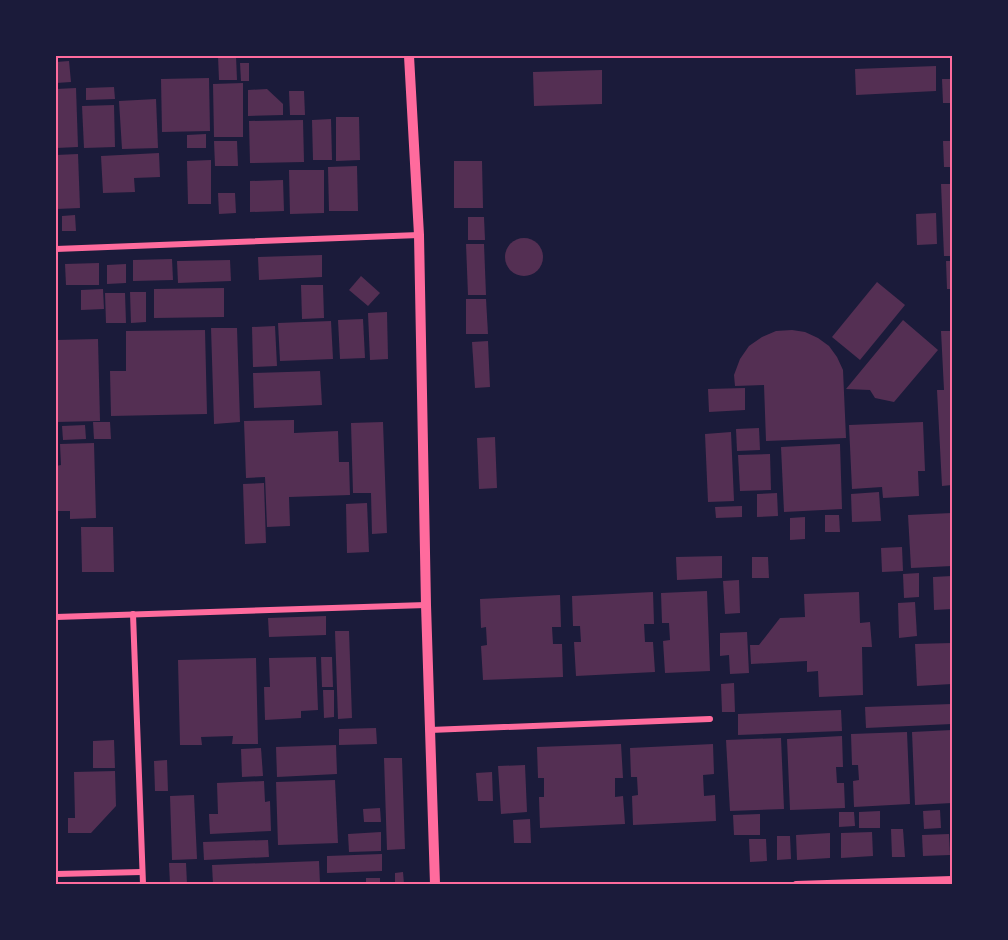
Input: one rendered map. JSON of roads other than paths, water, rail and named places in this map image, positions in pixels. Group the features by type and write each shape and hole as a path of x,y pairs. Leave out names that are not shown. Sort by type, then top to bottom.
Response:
{"street":[{"path":"409,56 419,235 426,605 435,885"},
{"path":"56,249 419,235"},
{"path":"56,617 426,605"},
{"path":"133,614 143,885"},
{"path":"430,730 710,719"},
{"path":"56,874 142,872"},
{"path":"796,885 952,879"}]}
